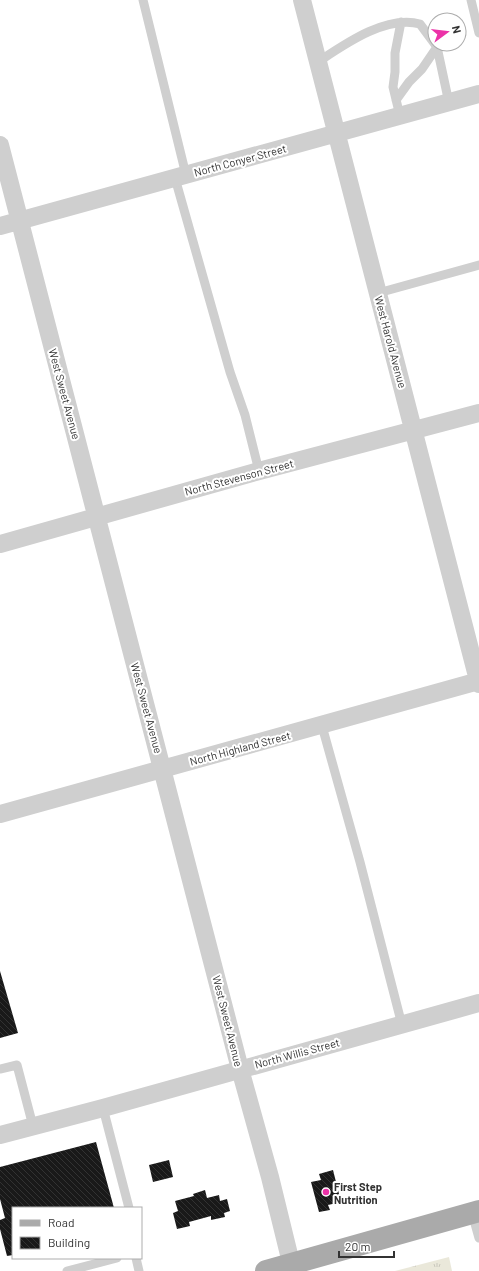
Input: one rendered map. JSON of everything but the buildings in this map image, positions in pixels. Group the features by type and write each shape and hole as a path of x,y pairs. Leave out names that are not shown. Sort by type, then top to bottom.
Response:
{"main road":[{"path":"266,1271 291,1267 476,1212"}],"street":[{"name":"West Harold Avenue","path":"302,0 479,682"},
{"name":"North Conyer Street","path":"0,226 336,134 398,108 449,103 479,94"},
{"name":"West Sweet Avenue","path":"0,145 240,1069 270,1177 291,1267"},
{"name":"North Stevenson Street","path":"0,544 259,471 479,413"},
{"name":"North Highland Street","path":"0,814 479,682"},
{"name":"North Willis Street","path":"0,1135 103,1108 479,1003"}],"lane":[{"path":"143,0 181,177 230,372 245,415 259,471"},
{"path":"471,0 479,33"},
{"path":"318,62 354,38 401,22 413,22 420,24 427,33"},
{"path":"398,108 393,87 395,53 401,22"},
{"path":"398,108 409,82 422,69 434,52"},
{"path":"438,52 449,103"},
{"path":"378,293 479,265"},
{"path":"322,726 360,862 402,1025"},
{"path":"0,1069 17,1065 33,1126"},
{"path":"103,1108 129,1207"},
{"path":"476,1212 479,1238"},
{"path":"67,1271 113,1259"},
{"path":"136,1259 139,1271"}],"green space":[{"path":"449,1257 452,1271 395,1271"}],"place":[{"name":"First Step Nutrition","path":"326,1192"}]}
